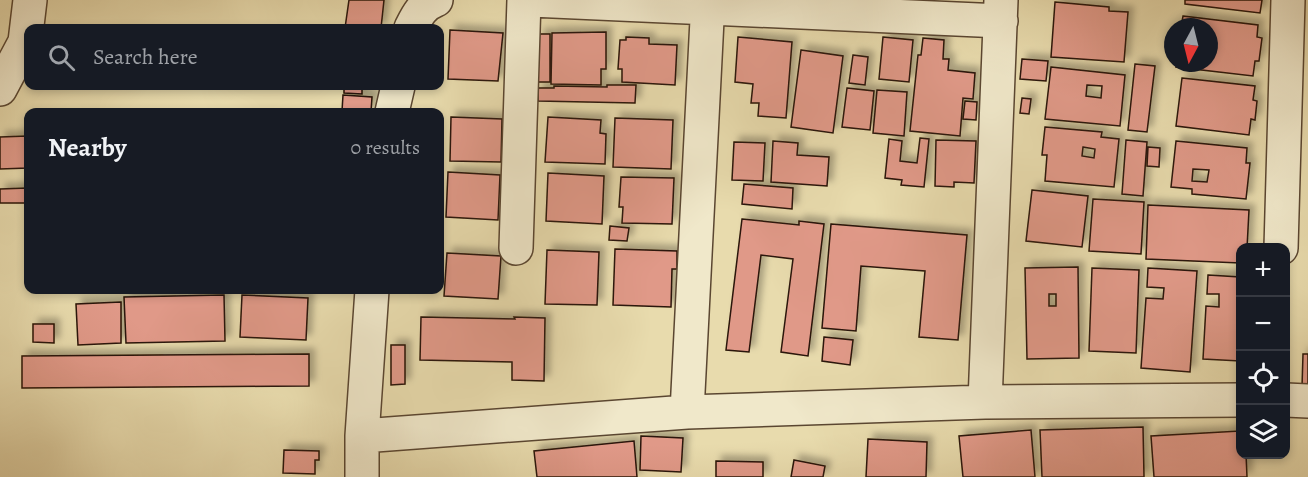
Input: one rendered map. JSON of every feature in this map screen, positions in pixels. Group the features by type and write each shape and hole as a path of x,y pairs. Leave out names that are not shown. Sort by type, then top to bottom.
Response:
{"street":[{"path":"27,24 30,0"},
{"path":"413,24 420,10 431,1 436,0"},
{"path":"516,248 524,0"},
{"path":"531,0 1001,10 985,402"},
{"path":"1281,243 1288,0"},
{"path":"687,412 708,3"},
{"path":"0,89 24,44"},
{"path":"393,108 397,90"},
{"path":"362,477 362,436 372,294"},
{"path":"362,436 687,412 985,402 1236,400"},
{"path":"1290,400 1308,401"}],"building":[{"path":"349,0 384,0 381,24 346,24"},
{"path":"1185,0 1262,0 1260,13 1185,4"},
{"path":"1055,2 1109,7 1109,11 1128,12 1124,62 1051,57"},
{"path":"1218,20 1258,25 1257,37 1262,38 1259,61 1255,61 1253,76 1218,72"},
{"path":"450,30 503,33 498,81 448,79"},
{"path":"606,32 606,69 601,69 601,85 551,84 552,33"},
{"path":"539,34 550,34 550,82 538,82"},
{"path":"626,37 649,38 649,44 677,45 675,85 622,82 622,69 618,69 620,40 626,40"},
{"path":"738,37 792,42 786,118 758,116 759,103 751,103 753,84 735,82"},
{"path":"883,37 913,40 909,82 879,79"},
{"path":"923,38 944,40 943,59 949,59 948,70 975,73 973,99 963,98 960,136 910,131 918,55 921,55"},
{"path":"801,50 843,56 833,133 791,127"},
{"path":"853,55 868,57 865,85 849,83"},
{"path":"1022,59 1048,61 1046,81 1020,79"},
{"path":"1135,64 1155,66 1147,132 1128,130"},
{"path":"1051,67 1125,75 1120,126 1045,119","holes":["1087,85 1102,86 1101,98 1086,96"]},
{"path":"1182,78 1255,86 1253,100 1257,101 1255,120 1251,119 1249,135 1176,126"},
{"path":"607,85 636,85 635,103 538,101 538,88 607,87"},
{"path":"847,88 874,91 870,130 842,127"},
{"path":"344,90 362,90 362,94 344,93"},
{"path":"877,90 907,92 904,136 873,133"},
{"path":"343,95 372,97 371,108 342,108"},
{"path":"1022,98 1031,99 1029,114 1020,113"},
{"path":"965,101 977,102 976,120 963,119"},
{"path":"451,117 502,119 501,162 450,161"},
{"path":"548,117 601,120 600,133 606,134 605,164 545,162"},
{"path":"615,118 673,120 671,169 613,167"},
{"path":"1045,127 1102,132 1101,137 1119,139 1114,187 1045,181 1047,155 1042,155","holes":["1083,147 1095,149 1094,158 1082,156"]},
{"path":"24,136 24,168 0,169 0,137"},
{"path":"920,138 929,139 924,187 901,185 902,180 885,178 889,139 902,141 900,161 917,163"},
{"path":"936,140 976,141 974,183 954,182 954,187 935,186"},
{"path":"1126,140 1147,142 1143,196 1122,194"},
{"path":"773,141 798,143 797,155 829,157 827,186 771,182"},
{"path":"1176,141 1247,148 1246,163 1250,163 1246,199 1192,194 1192,189 1171,187","holes":["1193,169 1209,170 1207,182 1192,181"]},
{"path":"734,142 765,143 763,181 732,180"},
{"path":"1148,147 1160,148 1159,167 1147,166"},
{"path":"448,172 500,175 498,220 446,217"},
{"path":"548,173 604,176 602,224 546,221"},
{"path":"621,177 674,178 672,224 622,223 623,207 619,207"},
{"path":"744,184 793,188 792,209 742,204"},
{"path":"24,188 24,203 0,203 0,189"},
{"path":"1032,190 1088,196 1082,247 1026,241"},
{"path":"1093,199 1144,202 1141,254 1089,251"},
{"path":"1148,205 1249,210 1247,243 1236,243 1236,263 1146,259"},
{"path":"742,219 799,225 799,221 824,224 808,356 781,352 793,259 761,255 749,352 726,350"},
{"path":"831,224 967,235 958,340 919,337 925,271 861,266 856,331 822,328"},
{"path":"610,226 629,228 627,241 609,240"},
{"path":"615,249 677,251 677,269 672,269 671,307 613,305"},
{"path":"547,250 599,252 597,305 545,304"},
{"path":"447,253 501,256 498,299 444,296"},
{"path":"1078,267 1079,358 1027,359 1025,268","holes":["1049,294 1056,294 1056,306 1049,306"]},
{"path":"1092,268 1139,270 1136,353 1089,351"},
{"path":"1148,268 1197,271 1190,372 1141,368 1146,298 1163,299 1164,288 1147,287"},
{"path":"1208,275 1236,277 1236,361 1203,359 1206,306 1219,307 1219,294 1207,294"},
{"path":"224,295 225,341 126,343 124,297"},
{"path":"242,295 308,298 306,340 240,337"},
{"path":"121,302 121,343 78,345 76,304"},
{"path":"421,317 545,318 544,381 512,380 512,362 420,360"},
{"path":"33,324 54,324 54,343 33,342"},
{"path":"824,337 853,340 850,365 822,361"},
{"path":"391,345 405,345 405,384 391,385"},
{"path":"309,354 309,386 22,388 22,356"},
{"path":"1303,354 1308,354 1308,388 1302,387"},
{"path":"1143,427 1144,477 1042,477 1040,430"},
{"path":"1031,430 1035,477 963,477 959,436"},
{"path":"1236,431 1236,459 1246,459 1247,477 1154,477 1151,436"},
{"path":"641,436 683,438 681,472 640,470"},
{"path":"868,439 927,442 926,477 866,477"},
{"path":"634,441 637,477 537,477 534,451"},
{"path":"284,450 319,451 319,460 315,460 315,474 283,473"},
{"path":"794,460 825,466 823,477 791,477"},
{"path":"716,461 763,462 763,477 716,477"}]}
